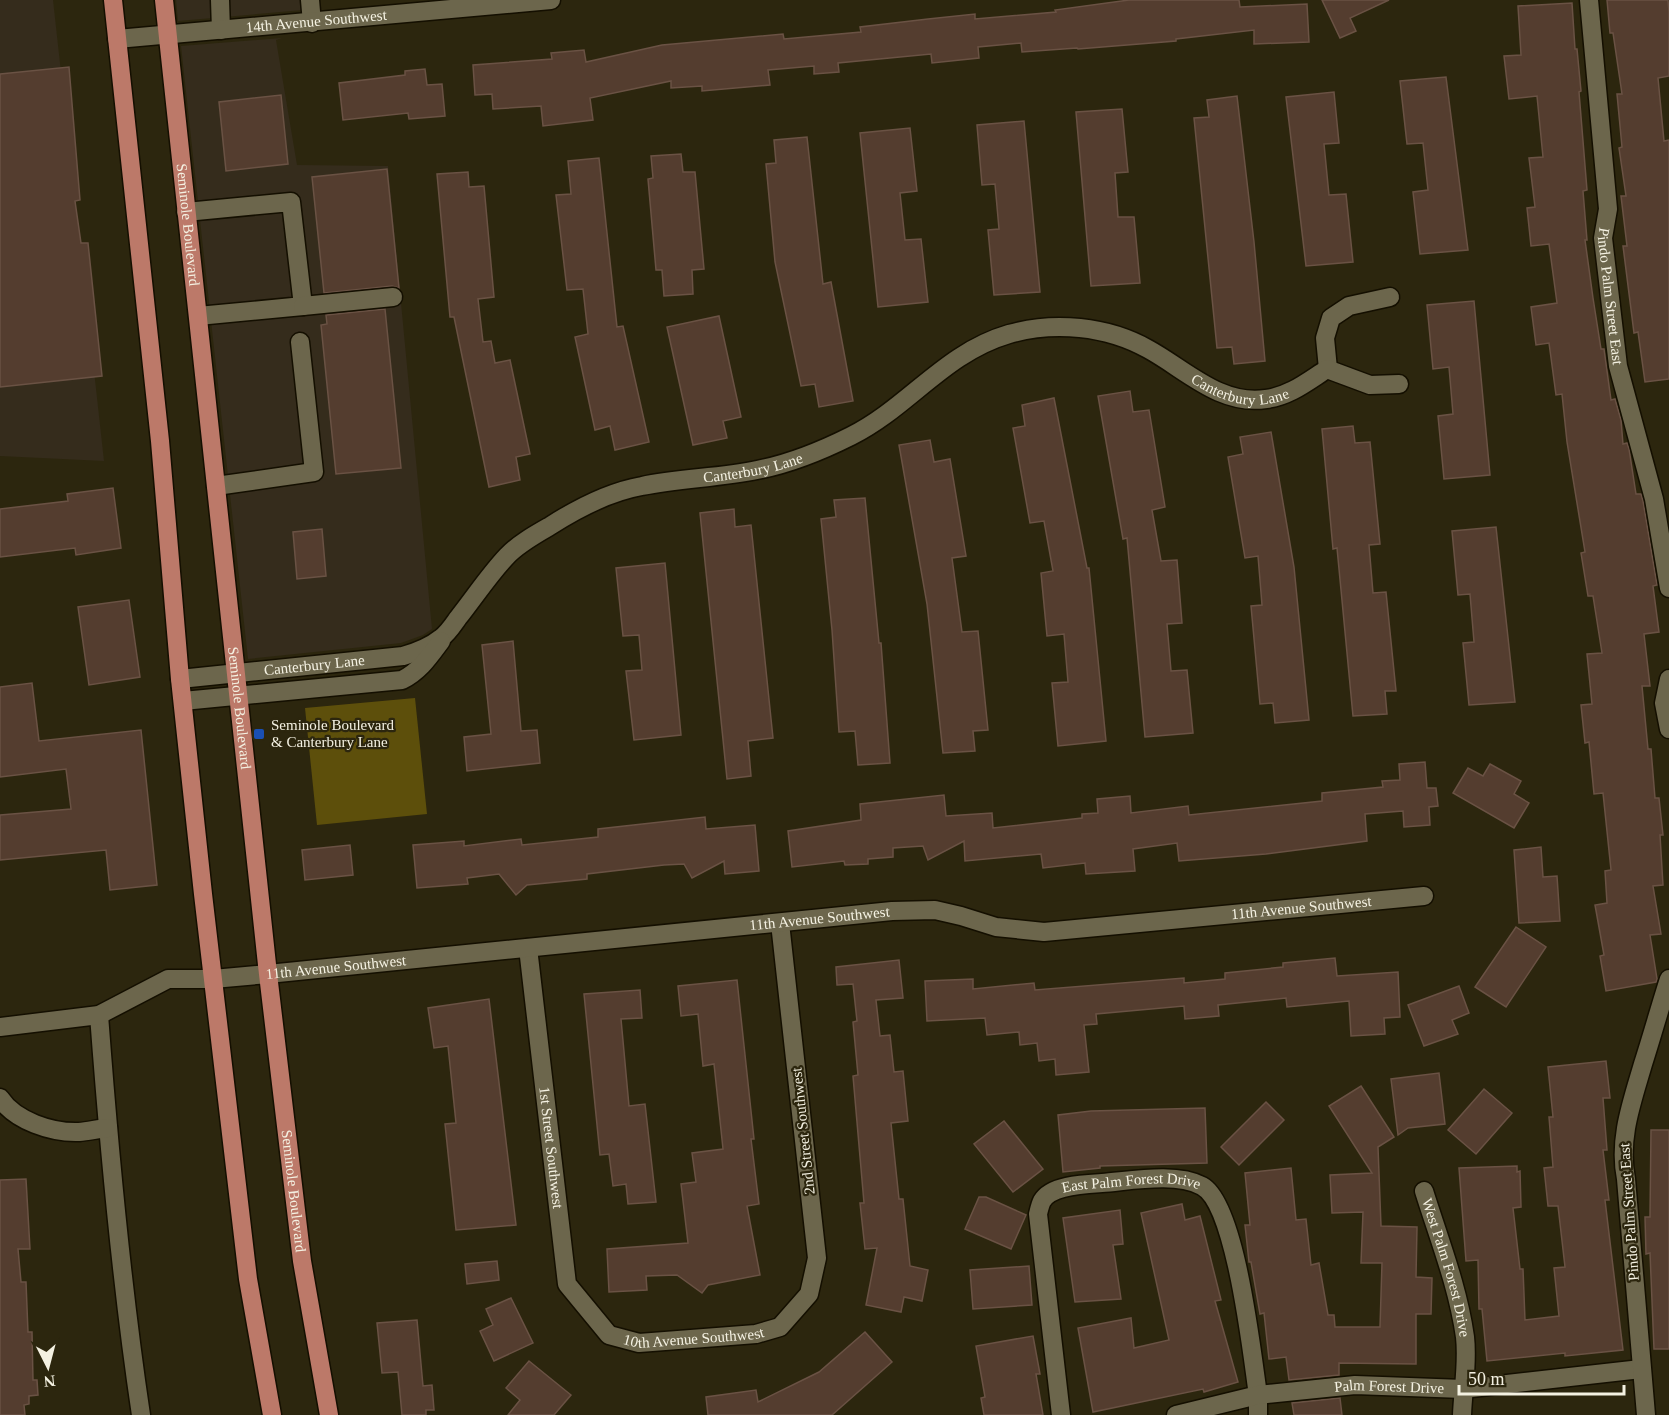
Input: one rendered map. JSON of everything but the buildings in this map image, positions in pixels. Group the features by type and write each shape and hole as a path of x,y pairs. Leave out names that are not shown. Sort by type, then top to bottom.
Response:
{"main road":[{"path":"113,0 160,441 180,679 213,979 248,1279 272,1415"},
{"name":"Seminole Boulevard","path":"164,0 268,974 302,1261 329,1415"}],"street":[{"path":"220,0 221,30"},
{"path":"310,0 312,23"},
{"name":"14th Avenue Southwest","path":"117,39 312,23 456,5 551,0"},
{"name":"Pindo Palm Street East","path":"1589,0 1608,209 1604,238 1618,366 1654,499 1669,588"},
{"path":"186,212 291,202 303,306"},
{"path":"198,316 393,297"},
{"path":"1390,297 1349,306 1331,318 1325,338 1328,369 1370,385 1399,384"},
{"name":"Canterbury Lane","path":"180,679 403,656 427,647 443,637 508,554 549,526 591,502 639,486 780,465 821,450 880,419 964,353 1011,333 1059,327 1106,333 1145,347 1206,385 1237,398 1265,399 1280,396 1328,369"},
{"path":"216,486 314,472 300,342"},
{"path":"183,701 402,680 412,675 425,663 443,637"},
{"path":"1669,679 1664,703 1669,729"},
{"name":"11th Avenue Southwest","path":"99,1015 168,979 213,979 268,974 892,911 935,910 996,927 1044,932 1424,896"},
{"name":"2nd Street Southwest","path":"780,923 817,1258 809,1294 780,1327"},
{"name":"1st Street Southwest","path":"528,948 567,1284 609,1335"},
{"name":"Pindo Palm Street East","path":"1646,1415 1623,1162 1623,1139 1669,979"},
{"path":"0,1027 99,1015 128,1327 141,1415"},
{"path":"0,1098 6,1107 33,1125 78,1132 108,1128"},
{"name":"East Palm Forest Drive","path":"1061,1415 1038,1214 1043,1199 1058,1190 1076,1185 1180,1178 1203,1186 1221,1211 1240,1271 1258,1395 1258,1415"},
{"name":"West Palm Forest Drive","path":"1424,1191 1456,1295 1463,1327 1466,1363 1462,1415"},
{"name":"10th Avenue Southwest","path":"609,1335 639,1343 756,1334 780,1327"},
{"name":"Palm Forest Drive","path":"1176,1415 1258,1395 1355,1385 1463,1389 1641,1369"}],"shaded area":[{"path":"0,0 53,0 104,461 0,456"},
{"path":"176,0 302,0 303,10 178,21"},
{"path":"282,38 276,40 297,165 388,166 432,629 401,643 248,659 181,46"},
{"path":"415,698 427,814 317,825 305,708"}],"place":[{"name":"Seminole Boulevard & Canterbury Lane","path":"259,734"}]}
